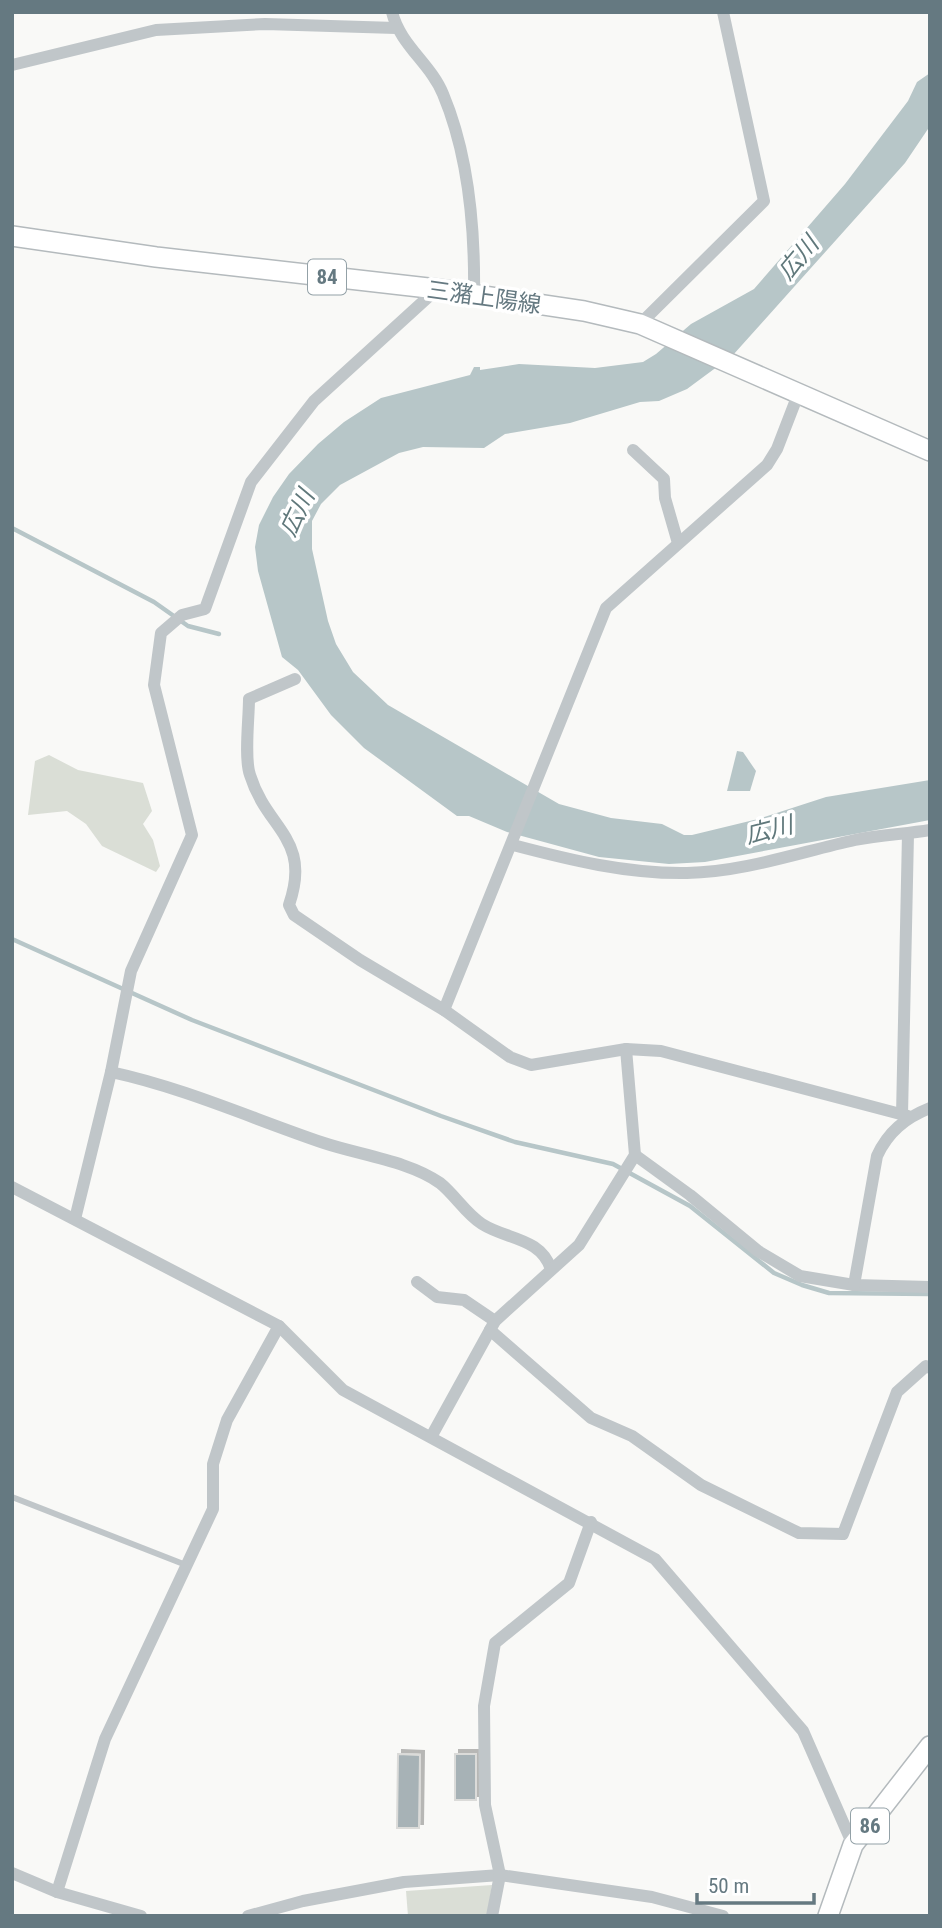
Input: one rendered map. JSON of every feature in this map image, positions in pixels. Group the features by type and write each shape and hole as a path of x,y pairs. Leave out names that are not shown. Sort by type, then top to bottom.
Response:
{"main road":[{"name":"三潴上陽線","path":"12,236 156,257 437,289 584,311 648,327 930,451"},
{"name":"86","path":"828,1916 853,1845 930,1745"}],"street":[{"path":"392,12 396,28 443,92 466,172 475,239 474,295"},
{"path":"648,327 764,201 723,12"},
{"path":"12,65 156,30 265,24 396,28"},
{"path":"75,1219 111,1072 131,971 192,835 155,685 161,633 183,615 205,609 251,482 314,401 437,289"},
{"path":"444,1010 606,608 767,465 777,449 799,393"},
{"path":"633,450 664,479 665,498 678,544"},
{"path":"295,679 249,699 249,774 297,864 297,883 289,905 294,915 349,953 444,1010 510,1057 531,1065 626,1049 662,1051 905,1116"},
{"path":"514,841 577,862 636,871 689,873 731,868 857,840 930,831"},
{"path":"905,1116 908,834"},
{"path":"431,1437 493,1325 579,1245 635,1155 626,1049"},
{"path":"111,1072 163,1083 326,1143 385,1159 439,1182 482,1224 524,1240 546,1256 551,1269"},
{"path":"854,1285 877,1156 884,1141 905,1116 930,1108"},
{"path":"635,1155 768,1258 800,1276 854,1285 930,1287"},
{"path":"12,1188 278,1326 343,1390 655,1559 803,1731 853,1845"},
{"path":"417,1282 437,1297 464,1300 591,1418 632,1436 701,1485 799,1533 843,1534 897,1392 926,1366 930,1368"},
{"path":"57,1892 105,1739 213,1509 213,1464 227,1420 278,1326"},
{"path":"492,1916 500,1875 485,1805 484,1706 495,1643 569,1583 591,1522"},
{"path":"12,1873 57,1892 141,1916"},
{"path":"248,1916 303,1901 404,1882 500,1875 652,1897 723,1916"}],"lane":[{"path":"12,1497 186,1565"}],"shaded area":[{"path":"49,755 78,770 143,783 152,811 143,824 153,840 160,866 156,872 102,846 86,824 67,811 28,815 35,761"},
{"path":"492,1885 487,1916 408,1916 406,1891"}],"water":[{"name":"広川","path":"930,73 930,126 905,163 733,355 687,389 659,401 640,402 570,423 505,434 484,448 423,447 399,453 340,485 321,504 312,521 312,549 328,621 336,644 353,672 388,705 559,804 611,818 662,824 684,835 692,835 758,819 826,797 930,780 930,820 705,862 669,864 599,857 507,832 469,816 457,816 364,748 331,715 298,670 282,657 258,571 255,547 259,525 273,497 289,474 344,422 381,398 470,375 474,367 480,367 480,370 519,364 595,368 643,362 656,354 691,324 754,289 845,184 908,101 917,82"},
{"path":"737,751 743,752 756,771 750,791 727,791"}],"building":[{"path":"398,1754 420,1755 419,1828 397,1828"},
{"path":"455,1754 476,1754 476,1800 455,1800"}],"waterway":[{"path":"12,528 154,602 188,626 219,634"},
{"path":"12,939 192,1020 441,1116 515,1142 613,1164 690,1206 774,1273 802,1285 829,1293 930,1294"}]}
